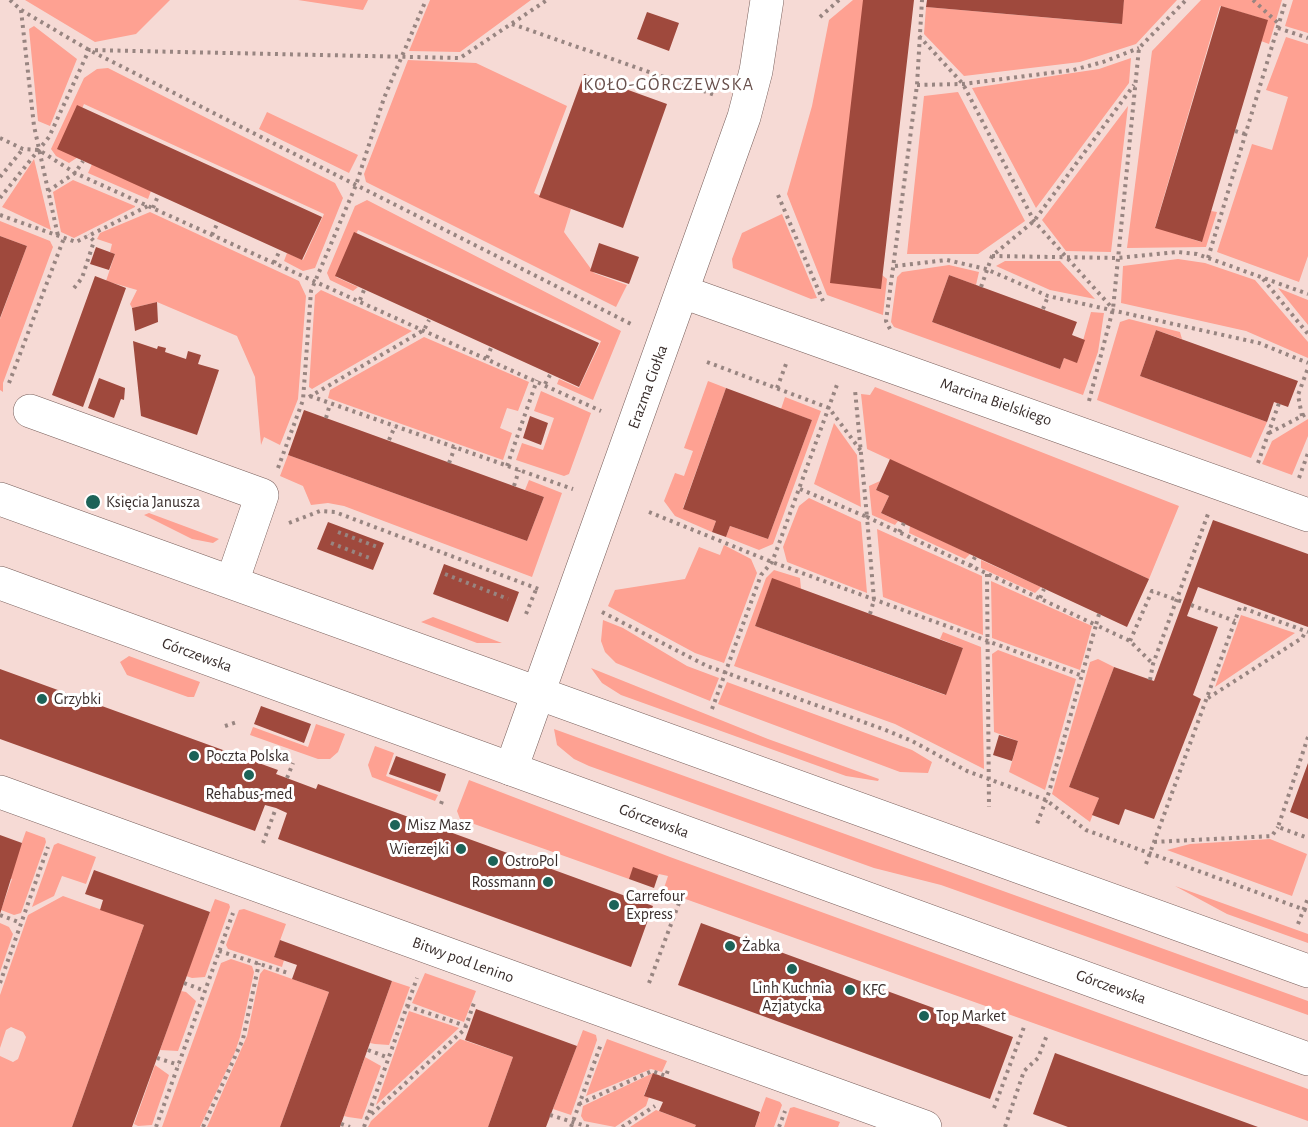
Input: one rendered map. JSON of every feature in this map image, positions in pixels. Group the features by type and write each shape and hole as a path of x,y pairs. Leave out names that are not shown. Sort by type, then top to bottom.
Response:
{"main road":[{"name":"Erazma Ciołka","path":"511,769 744,117 756,71 767,0"},
{"name":"Marcina Bielskiego","path":"683,292 1308,515"},
{"path":"18,401 262,495 232,582"},
{"path":"0,499 1308,971"},
{"name":"Górczewska","path":"0,583 1308,1059"},
{"name":"Bitwy pod Lenino","path":"0,792 925,1127"}],"path":[{"path":"10,0 21,10 89,50 631,324"},
{"path":"276,475 303,400 311,291 356,185 384,98 426,0"},
{"path":"89,50 460,58 547,0"},
{"path":"820,17 839,0"},
{"path":"886,321 895,266 916,85 922,0"},
{"path":"916,85 963,84 1073,70 1103,62 1139,48 1186,0"},
{"path":"1253,0 1278,26 1308,38"},
{"path":"1208,258 1286,0"},
{"path":"21,10 39,150 58,236"},
{"path":"512,24 719,97"},
{"path":"918,36 963,84 1034,221 1113,309"},
{"path":"1073,430 1088,404 1113,309 1139,48"},
{"path":"0,198 49,137 89,50"},
{"path":"981,287 992,256 1034,221 1135,85"},
{"path":"1235,131 1245,134"},
{"path":"0,138 23,148 39,150 75,173 316,280 601,411"},
{"path":"0,177 23,148"},
{"path":"48,191 75,173 82,161"},
{"path":"778,195 823,301"},
{"path":"0,215 75,242 151,207 158,196"},
{"path":"212,235 218,222"},
{"path":"74,288 82,278 94,241 87,235"},
{"path":"18,401 64,238"},
{"path":"274,263 280,250"},
{"path":"992,256 1117,258 1178,252 1208,258 1308,294"},
{"path":"895,266 947,260 986,269 1048,296 1259,342 1308,363"},
{"path":"1261,277 1308,334"},
{"path":"360,300 364,290"},
{"path":"1043,309 1048,296"},
{"path":"303,400 424,330 429,320"},
{"path":"487,358 491,348"},
{"path":"777,388 787,360 797,364"},
{"path":"707,362 829,408 861,452"},
{"path":"1302,416 1298,395 1308,368"},
{"path":"545,384 550,375"},
{"path":"829,375 847,382"},
{"path":"712,709 761,575 772,562 839,379"},
{"path":"507,466 537,380"},
{"path":"855,385 874,600 870,614"},
{"path":"310,396 573,489"},
{"path":"1256,469 1279,403"},
{"path":"326,417 330,404"},
{"path":"1269,434 1308,413"},
{"path":"389,440 394,426"},
{"path":"449,463 455,447"},
{"path":"1296,485 1308,453"},
{"path":"513,486 519,470"},
{"path":"800,489 867,517 1130,641 1153,664"},
{"path":"1150,680 1153,664 1210,509"},
{"path":"280,524 320,511 335,512 544,591"},
{"path":"649,512 772,562 1083,676"},
{"path":"899,532 904,524"},
{"path":"338,532 380,548"},
{"path":"331,543 372,559"},
{"path":"970,566 975,557"},
{"path":"987,573 989,807"},
{"path":"445,574 508,599"},
{"path":"526,614 536,588"},
{"path":"1040,598 1044,589"},
{"path":"1130,641 1152,591 1183,602"},
{"path":"1191,605 1235,621"},
{"path":"1146,864 1208,698 1239,607 1307,631 1302,638 1208,698"},
{"path":"597,610 626,622 693,660 884,729 912,741 967,771 1046,800 1086,830 1306,910"},
{"path":"1037,824 1083,676 1099,614"},
{"path":"225,726 237,722"},
{"path":"1154,842 1272,836 1278,827 1308,737"},
{"path":"287,778 293,763"},
{"path":"441,804 443,798"},
{"path":"263,843 276,808"},
{"path":"1278,827 1308,838"},
{"path":"0,983 49,846"},
{"path":"1299,924 1306,910 1308,898"},
{"path":"649,983 679,903"},
{"path":"156,1127 234,911"},
{"path":"0,915 21,923"},
{"path":"219,951 288,973"},
{"path":"203,1127 243,1039 259,963"},
{"path":"364,1127 418,976"},
{"path":"184,983 205,991"},
{"path":"366,1119 466,1026 476,997"},
{"path":"407,1006 466,1026"},
{"path":"994,1108 1024,1028"},
{"path":"1005,1127 1024,1071 1038,1058 1047,1035"},
{"path":"571,1125 601,1042"},
{"path":"368,1050 389,1058"},
{"path":"157,1058 178,1065"},
{"path":"579,1104 652,1071 666,1076 670,1066"},
{"path":"622,1127 655,1106"},
{"path":"550,1115 571,1125 589,1127"},
{"path":"341,1124 351,1127"}],"shaded area":[{"path":"25,0 170,0 136,34 95,42"},
{"path":"298,0 368,0 363,10"},
{"path":"430,0 531,0 460,52 409,51"},
{"path":"853,0 863,0 882,275 887,279 883,315 827,295 787,194 812,106 829,20"},
{"path":"1124,0 1177,0 1136,44 1080,62 964,76 924,34 926,7 1121,24"},
{"path":"1201,0 1282,0 1269,44 1261,41 1267,20 1220,6 1155,227 1201,242 1211,211 1217,212 1206,247 1127,248 1152,51"},
{"path":"1293,0 1308,0 1308,33 1285,26"},
{"path":"34,26 77,59 50,126 38,121 29,29"},
{"path":"1286,37 1308,44 1308,256 1299,282 1217,252 1252,144 1272,150 1288,97 1266,90"},
{"path":"1131,58 1129,83 1036,208 972,88 1099,69"},
{"path":"408,60 476,63 567,106 534,193 571,209 564,232 594,273 627,285 616,307 366,182 364,174"},
{"path":"108,68 335,183 343,198 315,268 303,271 284,261 287,253 303,260 324,214 84,104 63,150 78,157 69,163 56,156 51,149 84,78 97,69"},
{"path":"958,92 1025,221 978,254 907,254 924,96"},
{"path":"1128,106 1111,252 1066,251 1042,220"},
{"path":"267,112 358,155 349,173 259,129"},
{"path":"34,159 51,230 2,207"},
{"path":"92,164 151,191 148,199 88,173"},
{"path":"73,180 135,207 74,238 61,232 53,192"},
{"path":"367,200 621,331 593,400 557,384 559,379 579,388 601,341 358,230 336,277 358,287 353,291 330,280 327,273 355,206"},
{"path":"150,212 299,281 306,296 298,399 280,445 264,437 261,445 255,377 237,336 157,302 132,308 130,304 137,290 106,281 115,254 110,252 112,244 97,239 100,233"},
{"path":"782,214 817,298 811,299 733,268 732,259 742,233"},
{"path":"0,221 50,241 53,247 3,383 3,392 0,390 0,319 27,246 0,236"},
{"path":"1178,259 1205,263 1255,280 1308,342 1308,358 1246,331 1121,303 1123,266"},
{"path":"1005,261 1060,261 1095,299 1050,290 996,266"},
{"path":"949,265 979,272 976,285 949,275 932,322 1060,369 1064,358 1077,362 1091,312 1104,313 1098,352 1083,395 894,327 891,322 897,277 902,272"},
{"path":"1278,288 1308,300 1308,325"},
{"path":"321,290 412,331 312,389 309,387 315,295"},
{"path":"1129,319 1180,332 1182,339 1156,330 1140,376 1267,422 1251,458 1097,400 1120,322"},
{"path":"424,337 529,382 518,411 507,408 500,428 512,433 503,460 328,398 330,390"},
{"path":"708,381 726,388 683,508 716,521 712,532 675,516 664,501 675,473 684,476 693,451 684,448"},
{"path":"875,387 1179,506 1149,579 867,449 861,394 870,395"},
{"path":"541,391 591,413 569,474 564,476 516,460 522,443 543,450 554,418 534,411"},
{"path":"785,397 821,411 773,544 759,550 726,537 730,526 768,539 812,420 781,409"},
{"path":"1308,419 1308,436 1292,475 1262,464 1272,441"},
{"path":"834,423 857,455 861,507 814,484"},
{"path":"288,455 527,541 544,497 525,490 529,480 562,493 532,577 344,506 328,503 311,505 303,486 280,476"},
{"path":"880,481 876,490 889,496 881,513 898,521 895,525 872,515 869,486"},
{"path":"809,498 861,522 867,593 787,562 783,547 799,506"},
{"path":"149,513 219,539 213,543 192,539 144,515"},
{"path":"910,526 970,554 965,559 909,533"},
{"path":"877,529 982,576 983,635 883,597"},
{"path":"724,545 751,559 757,573 724,663 695,653 608,606 615,590 685,579 699,547 720,555"},
{"path":"981,560 1041,587 1035,593 981,568"},
{"path":"774,570 800,578 801,589 772,579 755,626 945,695 963,648 940,639 943,632 981,647 984,769 895,724 734,666 766,578"},
{"path":"991,581 1092,626 1080,670 992,638"},
{"path":"1241,615 1295,633 1215,687"},
{"path":"433,617 502,643 477,643 421,622"},
{"path":"603,620 623,628 687,666 719,678 710,701 616,663 605,652 601,641"},
{"path":"998,650 1076,679 1045,790 1009,772 1018,741 994,732 992,654"},
{"path":"129,656 200,682 194,697 188,697 127,675 120,662"},
{"path":"1098,659 1114,667 1069,787 1099,798 1090,822 1052,794 1090,662"},
{"path":"591,668 768,739 879,779 878,781 846,776 621,695 602,683"},
{"path":"727,682 912,750 932,762 928,773 900,772 718,704"},
{"path":"316,724 345,734 338,752 330,759 318,759 250,735 253,727 308,747"},
{"path":"554,729 1308,1001 1308,1015 941,885 874,868 589,766 574,759 557,745"},
{"path":"375,746 394,753 386,776 438,795 435,801 372,777 368,765"},
{"path":"469,780 670,857 1308,1089 1308,1121 663,891 668,876 659,874 658,876 629,879 460,819 457,811"},
{"path":"26,831 45,838 46,842 21,913 14,915 1,910 12,879 9,878"},
{"path":"1270,839 1307,854 1292,896 1167,850 1190,844"},
{"path":"58,843 96,857 86,884 62,876 54,896 32,907 54,845"},
{"path":"1175,886 1308,934 1308,943 1227,914"},
{"path":"63,896 144,925 72,1127 0,1127 0,1056 13,1062 18,1059 26,1037 23,1032 11,1027 6,1030 0,1048 0,995 28,915"},
{"path":"215,899 229,904 230,907 205,977 186,976"},
{"path":"244,909 286,924 274,957 284,960 282,967 228,949 226,945 239,910"},
{"path":"0,923 9,927 13,934 0,972"},
{"path":"231,959 252,966 254,972 235,1052 200,1127 162,1127 221,963"},
{"path":"264,969 329,992 280,1127 207,1127 247,1036 260,974"},
{"path":"425,973 476,991 464,1022 412,1003"},
{"path":"392,981 410,987 389,1045 370,1043"},
{"path":"181,991 186,992 196,1001 178,1051 160,1050"},
{"path":"409,1011 459,1028 376,1105"},
{"path":"583,1030 596,1035 597,1040 571,1115 553,1109"},
{"path":"460,1039 513,1057 488,1127 368,1127 371,1121"},
{"path":"607,1039 667,1061 662,1072 651,1069 586,1096"},
{"path":"365,1057 381,1066 362,1119 344,1116"},
{"path":"155,1065 169,1075 152,1125 138,1126 134,1124"},
{"path":"653,1073 644,1095 649,1097 646,1106 615,1127 584,1121 581,1116 583,1106"},
{"path":"766,1097 782,1105 774,1127 755,1127"},
{"path":"794,1107 840,1122 838,1127 784,1127 790,1108"},
{"path":"656,1110 696,1125 695,1127 630,1127"}],"building":[{"path":"863,0 914,0 881,289 830,283"},
{"path":"927,0 1124,0 1122,24 926,7"},
{"path":"1221,6 1268,20 1202,242 1155,228"},
{"path":"647,12 679,23 669,51 637,39"},
{"path":"584,74 667,104 623,228 539,197"},
{"path":"77,105 322,217 302,260 57,149"},
{"path":"354,232 599,343 579,387 335,276"},
{"path":"0,236 27,246 0,318"},
{"path":"599,243 639,257 629,284 590,271"},
{"path":"96,247 115,254 109,270 90,264"},
{"path":"949,275 1077,322 1072,335 1085,340 1077,363 1064,358 1060,369 932,322"},
{"path":"95,276 126,288 83,407 52,395"},
{"path":"157,302 158,322 135,331 132,308"},
{"path":"1156,330 1298,381 1288,407 1274,402 1267,422 1140,376"},
{"path":"133,341 157,349 158,346 166,348 165,352 186,359 188,351 201,355 198,364 219,370 197,435 141,416"},
{"path":"99,378 125,388 124,400 121,399 114,418 88,408"},
{"path":"726,388 812,420 768,539 730,526 726,537 712,532 716,521 683,509"},
{"path":"304,410 544,497 527,541 288,455"},
{"path":"530,416 548,423 541,445 523,438"},
{"path":"890,459 1149,579 1127,627 881,513 889,496 876,490"},
{"path":"1213,520 1308,554 1308,627 1198,587 1187,616 1218,627 1193,695 1201,699 1154,819 1125,809 1119,825 1092,815 1099,798 1069,787 1114,667 1154,681"},
{"path":"328,522 384,543 373,570 317,549"},
{"path":"444,564 519,592 508,622 433,594"},
{"path":"772,578 963,648 946,695 755,626"},
{"path":"0,669 278,770 276,774 316,789 318,784 653,906 631,967 278,839 287,813 276,808 265,805 255,831 0,739"},
{"path":"261,706 311,724 304,743 254,724"},
{"path":"999,735 1018,741 1012,761 993,755"},
{"path":"396,756 446,774 440,792 389,774"},
{"path":"1308,763 1308,819 1290,812"},
{"path":"0,835 22,843 0,914"},
{"path":"633,867 658,876 654,888 629,879"},
{"path":"94,870 210,912 132,1127 72,1127 144,925 100,910 103,900 85,894"},
{"path":"701,923 1013,1037 990,1099 678,985"},
{"path":"280,940 392,981 340,1127 280,1127 329,992 292,979 297,965 274,957"},
{"path":"476,1009 577,1046 546,1127 488,1127 513,1057 465,1040"},
{"path":"1055,1053 1258,1127 1068,1127 1033,1114"},
{"path":"653,1073 760,1112 755,1127 695,1127 696,1125 659,1111 663,1102 644,1096"}],"place":[{"name":"Księcia Janusza","path":"93,502"},
{"name":"Grzybki","path":"42,699"},
{"name":"Poczta Polska","path":"194,756"},
{"name":"Rehabus-med","path":"249,775"},
{"name":"Misz Masz","path":"395,825"},
{"name":"Wierzejki","path":"461,849"},
{"name":"OstroPol","path":"493,861"},
{"name":"Rossmann","path":"548,882"},
{"name":"Carrefour Express","path":"614,905"},
{"name":"Żabka","path":"730,946"},
{"name":"Linh Kuchnia Azjatycka","path":"792,969"},
{"name":"KFC","path":"850,990"},
{"name":"Top Market","path":"924,1016"}],"district":[{"name":"KOŁO-GÓRCZEWSKA","path":"669,85"}]}
